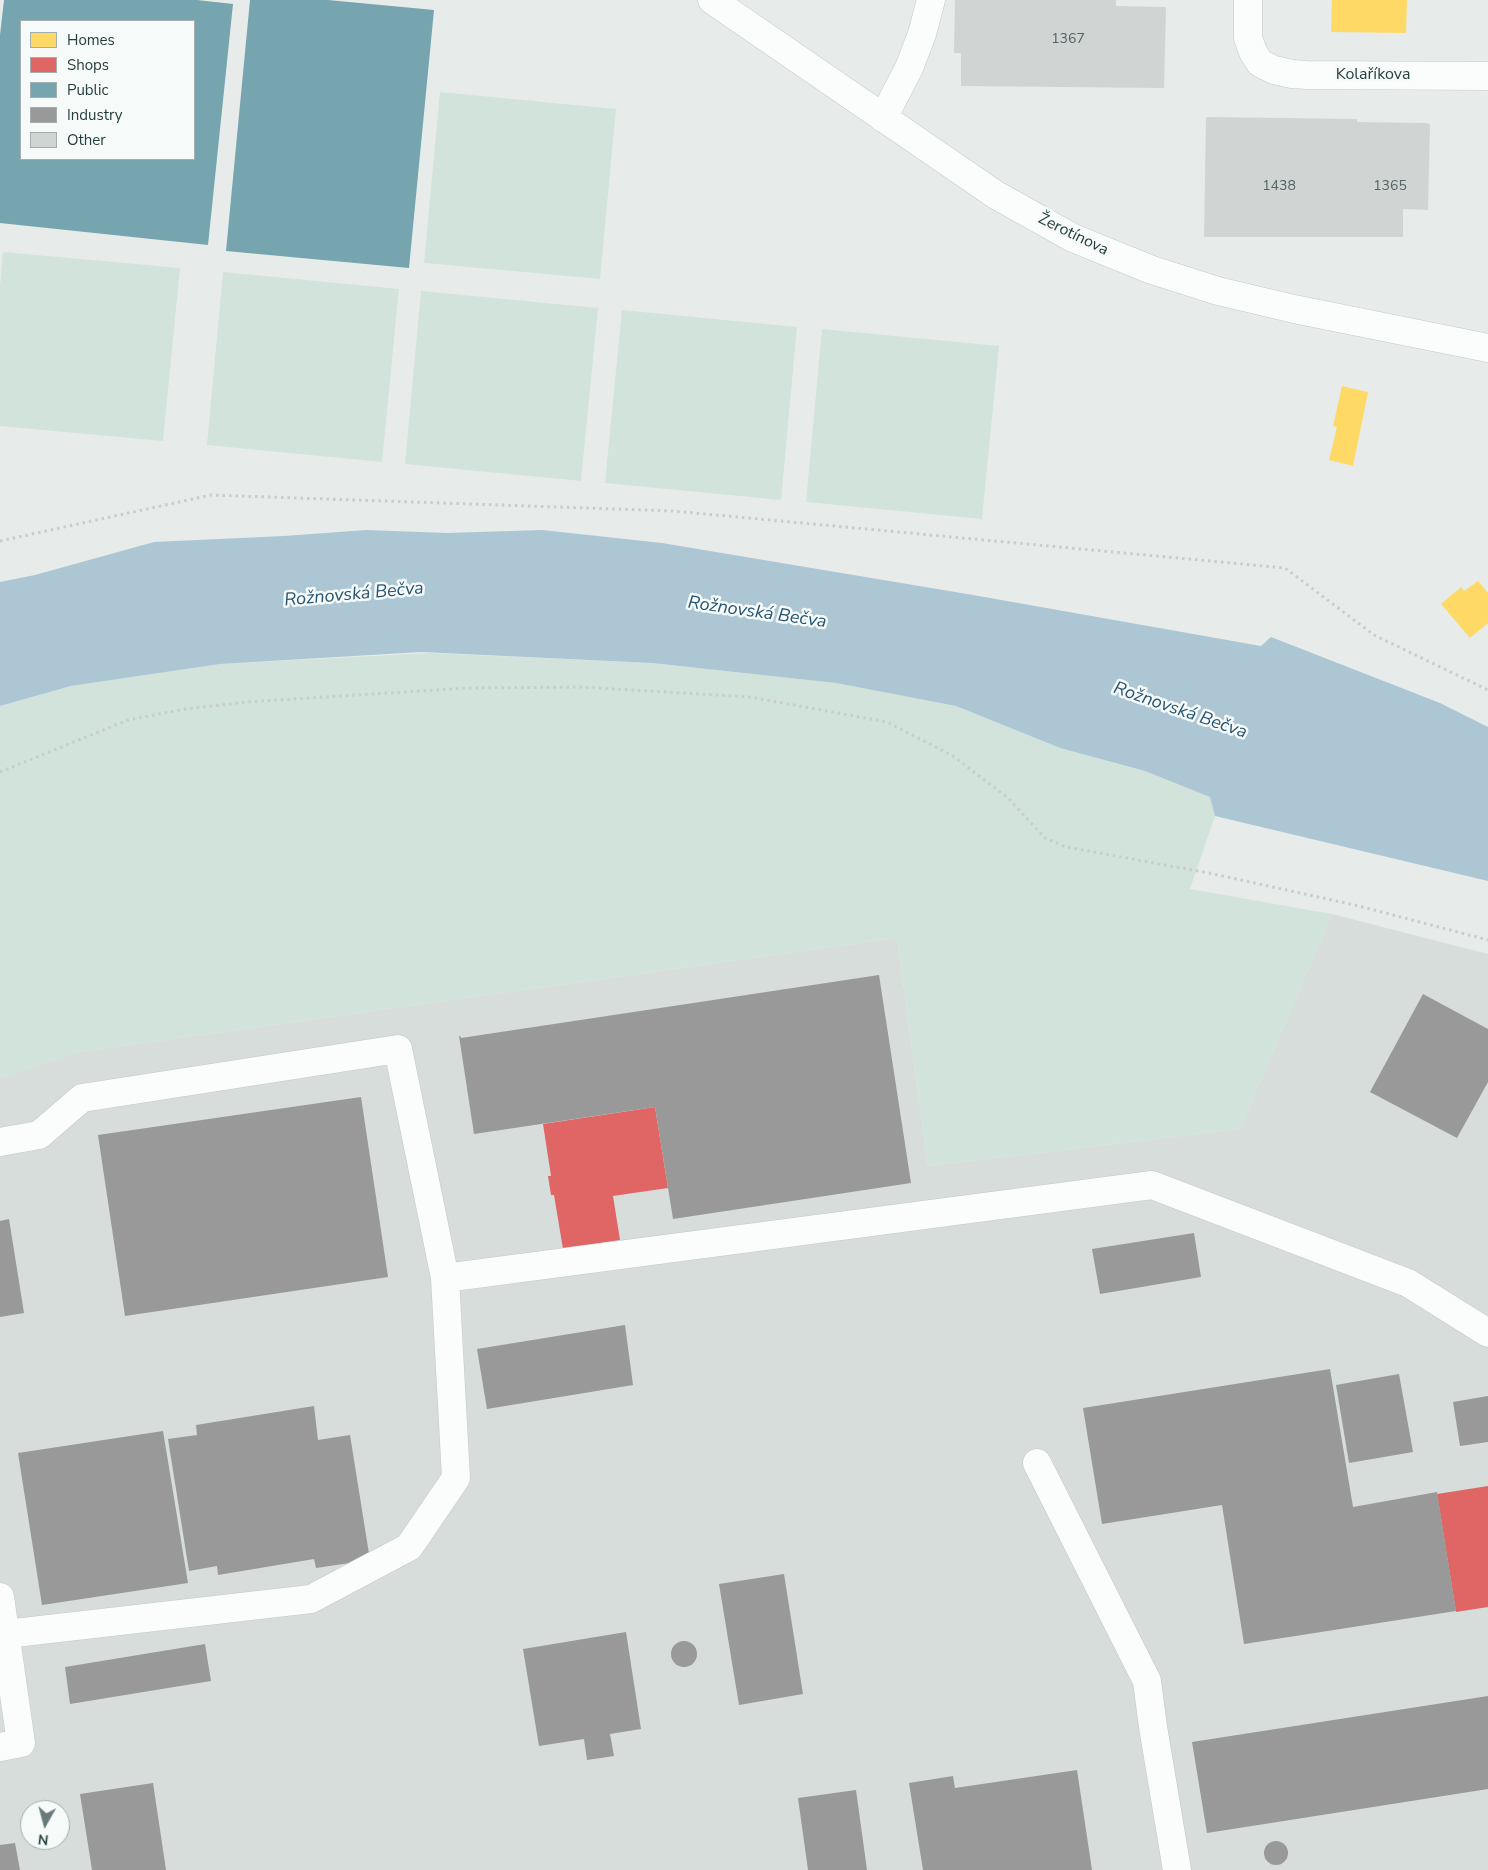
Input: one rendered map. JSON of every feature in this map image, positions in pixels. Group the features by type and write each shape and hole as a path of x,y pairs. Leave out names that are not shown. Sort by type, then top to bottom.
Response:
{"street":[{"name":"Žerotínova","path":"712,0 996,195 1073,238 1152,270 1218,291 1294,309 1488,348"},
{"path":"883,118 909,68 922,34 930,0"},
{"name":"Kolaříkova","path":"1248,0 1248,38 1252,52 1260,63 1274,70 1292,74 1488,76"},
{"path":"0,1142 39,1135 82,1098 398,1049 445,1278 456,1478 409,1547 311,1599 6,1634"},
{"path":"445,1278 1152,1184 1408,1283 1488,1333"},
{"path":"1037,1463 1147,1681 1177,1870"},
{"path":"0,1597 21,1743 0,1747"}],"path":[{"path":"0,541 211,495 673,511 1285,568 1374,635 1488,690"},
{"path":"0,772 128,720 185,709 246,702 467,688 582,686 750,697 887,722 953,756 1008,798 1045,838 1066,847 1209,873 1359,906 1488,940"}],"shaded area":[{"path":"440,92 616,109 600,279 424,263"},
{"path":"3,252 180,268 163,441 0,426 0,286"},
{"path":"223,272 399,289 382,462 207,445"},
{"path":"421,291 598,308 581,481 405,464"},
{"path":"622,310 797,327 781,500 605,483"},
{"path":"822,329 999,346 982,519 806,502"},
{"path":"429,653 652,663 836,683 956,706 1060,748 1145,771 1211,797 1215,816 1190,889 1332,914 1240,1129 928,1166 897,938 79,1052 0,1078 0,706 71,686 220,664"},
{"path":"1332,914 1488,954 1488,1870 0,1870 0,1078 79,1052 897,938 928,1166 1240,1129"}],"water":[{"name":"Rožnovská Bečva","path":"366,530 447,533 542,530 662,543 1261,646 1271,637 1440,703 1488,727 1488,881 1215,816 1210,797 1145,771 1060,748 956,706 836,683 652,663 421,652 220,664 71,686 0,706 0,582 35,575 154,542"}],"building: Homes":[{"path":"1332,0 1407,0 1406,33 1331,32"},
{"path":"1342,386 1368,392 1353,466 1329,460 1337,427 1333,426"},
{"path":"1478,581 1488,593 1488,623 1470,638 1441,604 1461,587 1464,591"}],"building: Shops":[{"path":"655,1107 668,1188 613,1196 620,1240 563,1249 554,1195 551,1195 548,1176 551,1176 543,1124"},
{"path":"1488,1486 1488,1607 1456,1612 1437,1494"}],"building: Public":[{"path":"4,0 197,0 233,4 208,245 0,223 0,35"},
{"path":"250,0 328,0 434,10 409,268 226,251"}],"building: Industry":[{"path":"879,975 911,1183 673,1219 655,1107 474,1134 459,1036 461,1038"},
{"path":"1423,994 1488,1029 1488,1082 1457,1138 1370,1092"},
{"path":"361,1097 388,1277 125,1316 98,1135"},
{"path":"9,1219 24,1313 0,1317 0,1221"},
{"path":"1194,1233 1201,1277 1100,1294 1092,1249"},
{"path":"625,1325 633,1385 487,1409 477,1349"},
{"path":"1330,1369 1353,1507 1437,1492 1456,1611 1244,1644 1222,1505 1102,1524 1083,1408"},
{"path":"1399,1374 1413,1452 1349,1463 1336,1385"},
{"path":"1488,1396 1488,1442 1460,1446 1453,1402"},
{"path":"314,1406 318,1440 350,1435 370,1560 316,1568 314,1559 218,1575 217,1566 189,1571 168,1439 197,1435 196,1425"},
{"path":"163,1431 188,1583 42,1605 18,1453"},
{"path":"784,1574 803,1694 739,1705 719,1584"},
{"path":"626,1632 641,1729 610,1734 614,1756 587,1760 584,1739 539,1746 523,1649"},
{"path":"684,1641 693,1645 697,1654 693,1663 684,1667 675,1663 671,1654 675,1645"},
{"path":"205,1644 211,1681 70,1704 65,1667"},
{"path":"1488,1696 1488,1789 1207,1833 1192,1742"},
{"path":"1077,1770 1092,1870 923,1870 909,1783 953,1776 955,1788"},
{"path":"153,1783 166,1870 92,1870 80,1794"},
{"path":"856,1790 867,1870 808,1870 798,1798"},
{"path":"1271,1841 1281,1841 1288,1848 1288,1858 1281,1865 1271,1865 1264,1858 1264,1848"},
{"path":"15,1843 20,1870 0,1870 0,1845"}],"building: Other":[{"path":"955,0 1116,0 1116,6 1166,7 1164,88 961,86 961,53 954,53"},
{"path":"1206,117 1357,119 1357,122 1430,124 1428,210 1403,209 1403,237 1204,237"}]}
